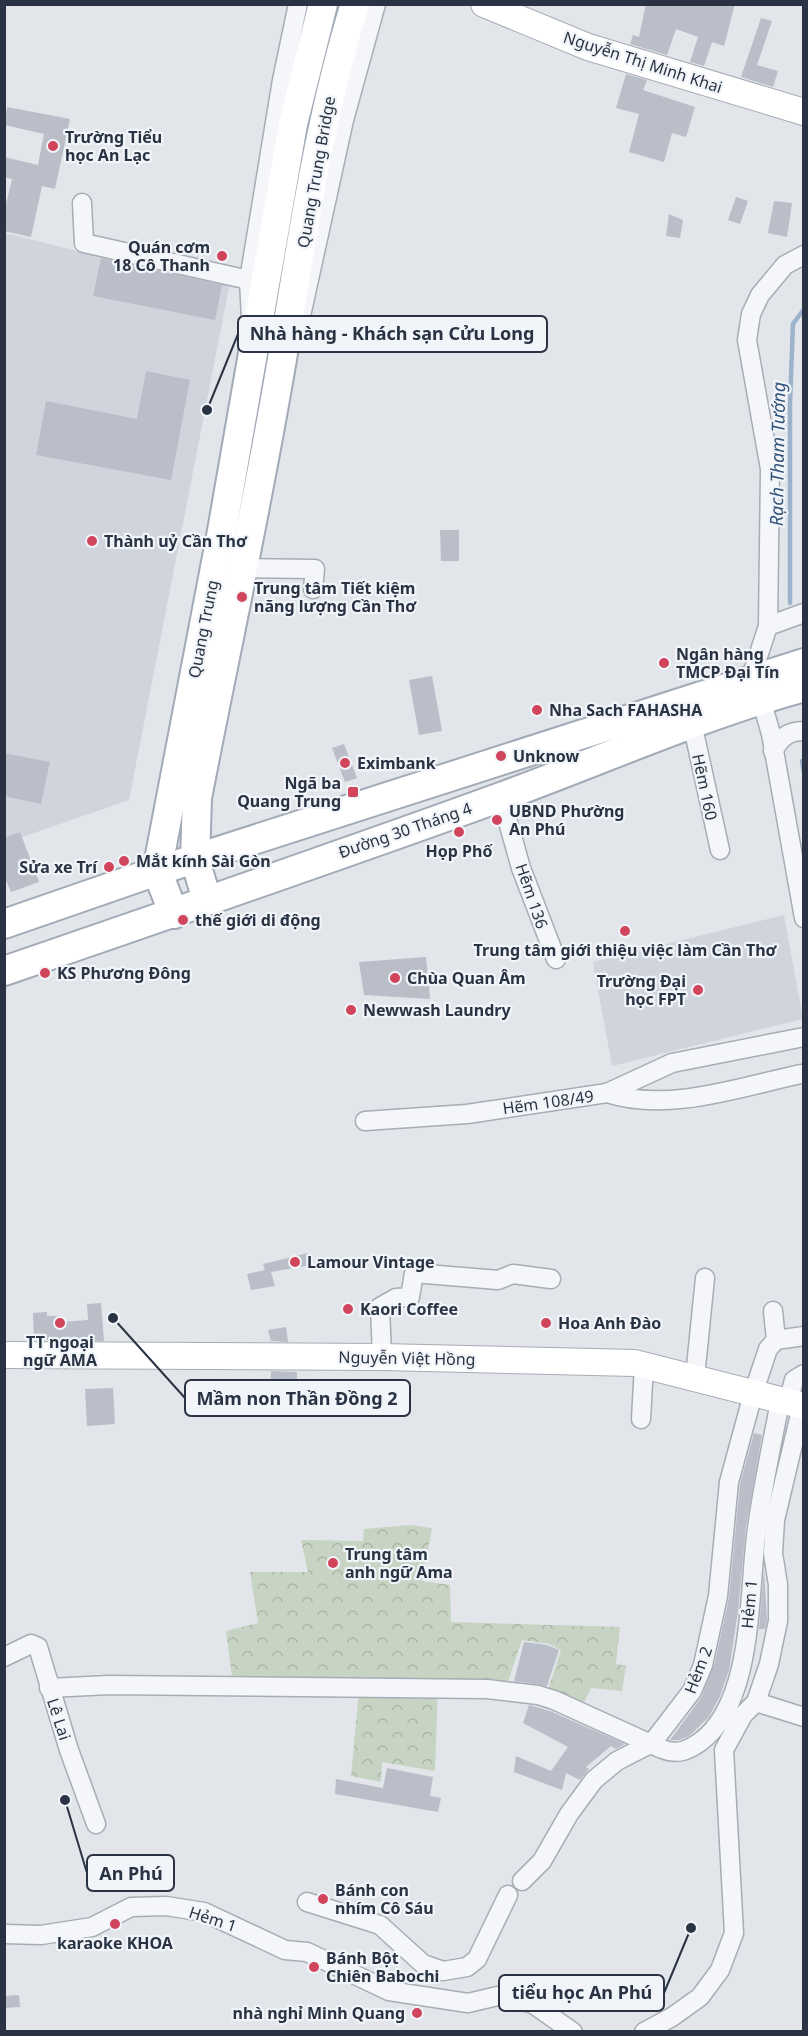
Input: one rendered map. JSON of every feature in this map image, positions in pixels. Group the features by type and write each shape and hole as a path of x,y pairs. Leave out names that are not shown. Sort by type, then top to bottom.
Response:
{"main road":[{"name":"Quang Trung Bridge","path":"256,338 293,124 323,4"},
{"name":"Quang Trung Bridge","path":"285,344 322,129 355,4"},
{"name":"Quang Trung","path":"157,871 256,338"},
{"name":"Quang Trung","path":"207,900 195,860 196,798 285,344"},
{"name":"Đường 30 Tháng 4","path":"4,971 174,914 207,900 501,797 692,723 804,663"},
{"name":"Đường 30 Tháng 4","path":"4,924 157,871 755,690 804,687"},
{"path":"157,871 174,914"}],"street":[{"name":"Quang Trung","path":"256,338 249,311 249,280 282,80 298,4"},
{"path":"285,344 302,313 344,120 376,4"},
{"name":"Nguyễn Thị Minh Khai","path":"484,4 588,47 804,111"},
{"path":"82,203 84,243 249,280"},
{"path":"804,255 785,265 760,295 751,314 747,340 771,469 768,626 755,690 773,751 804,918"},
{"path":"241,568 315,569 314,589"},
{"path":"768,626 804,613"},
{"name":"Hẽm 160","path":"692,723 720,850"},
{"path":"773,751 785,735 792,731 804,731"},
{"name":"Hẽm 136","path":"501,797 521,868 556,959"},
{"path":"607,1093 672,1064 804,1037"},
{"name":"Hẽm 108/49","path":"365,1121 467,1114 607,1093 623,1099 661,1101 801,1074"},
{"path":"382,1357 380,1307 396,1298 410,1297 414,1273 498,1280 513,1274 552,1279"},
{"path":"695,1377 705,1278"},
{"path":"773,1311 776,1340"},
{"path":"753,1394 768,1349 776,1340 804,1336"},
{"name":"Nguyễn Việt Hồng","path":"4,1355 382,1357 644,1365 793,1404"},
{"path":"641,1419 644,1365"},
{"path":"644,2031 672,2017 700,1996 720,1970 734,1933 724,1750 743,1715 756,1702 769,1664 778,1621 774,1532 793,1404 794,1380 804,1374"},
{"name":"Hẻm 2","path":"522,1881 542,1861 569,1814 594,1780 616,1761 652,1743 692,1691 703,1665 718,1596 729,1482 753,1394"},
{"name":"Hẻm 1","path":"49,1688 109,1685 487,1689 538,1695 554,1700 673,1753 692,1748 711,1732 730,1705 745,1646 757,1525 793,1404"},
{"name":"Lê Lai","path":"4,1657 31,1644 35,1645 96,1824"},
{"path":"756,1702 804,1717"},
{"path":"307,1902 380,1925 423,1964 443,1971 467,1967 477,1959 508,1894"},
{"name":"Hẻm 1","path":"4,1934 41,1935 92,1927 131,1907 166,1906 204,1912 285,1950 307,1952 389,1991 468,2003 502,1995 533,2004 573,2031"}],"shaded area":[{"name":"Thành uỷ Cần Thơ","path":"5,233 101,257 230,282 129,800 5,843"},
{"name":"Trường Đại học FPT","path":"784,915 803,1019 612,1066 593,962"}],"green space":[{"path":"410,1525 432,1528 422,1581 450,1585 451,1622 620,1627 616,1664 626,1666 622,1691 591,1688 583,1704 548,1690 561,1650 549,1644 522,1640 506,1687 438,1685 435,1771 382,1762 381,1782 351,1776 359,1691 233,1684 226,1631 258,1623 250,1572 308,1572 301,1540 363,1541 364,1529"}],"building":[{"path":"646,4 735,4 724,46 712,42 704,66 690,62 698,37 676,29 667,55 630,44 633,35 639,37"},
{"path":"761,18 772,21 757,65 778,71 773,87 741,77"},
{"path":"626,74 647,80 643,90 695,107 686,137 672,133 664,162 629,152 639,114 616,108"},
{"name":"Trường Tiểu học An Lạc","path":"7,107 70,119 55,189 42,186 31,237 4,231 4,213 12,179 4,177 4,157 38,165 44,134 5,125"},
{"path":"736,197 748,201 740,224 728,220"},
{"path":"774,201 792,203 787,237 768,233"},
{"path":"669,214 683,220 680,238 666,236"},
{"path":"101,258 222,285 215,320 93,296"},
{"path":"146,371 190,380 171,480 36,455 46,401 137,419"},
{"path":"440,530 459,530 459,561 441,561"},
{"path":"432,676 442,731 419,735 409,680"},
{"name":"Eximbank","path":"344,744 357,778 345,782 332,748"},
{"path":"4,753 50,762 41,804 4,796"},
{"path":"20,832 39,882 11,892 4,876 4,838"},
{"name":"Chùa Quan Âm","path":"426,957 430,999 364,995 359,962"},
{"path":"308,1253 311,1265 271,1272 275,1286 251,1290 247,1274 265,1270 263,1264"},
{"path":"101,1303 104,1341 34,1340 33,1313 47,1312 47,1316 62,1316 63,1322 88,1320 87,1304"},
{"path":"286,1327 288,1342 271,1341 268,1330"},
{"path":"271,1371 297,1372 296,1400 270,1395"},
{"path":"113,1388 115,1424 87,1426 85,1389"},
{"path":"754,1433 762,1435 746,1526 738,1611 729,1670 720,1696 709,1717 689,1736 679,1740 670,1740 701,1698 715,1662 729,1597 740,1484"},
{"path":"764,1570 767,1620 765,1629 759,1629"},
{"path":"524,1642 547,1645 559,1650 547,1686 514,1681"},
{"path":"529,1705 550,1711 625,1744 616,1749 611,1746 586,1767 589,1769 580,1780 566,1773 562,1790 514,1772 516,1756 551,1771 568,1747 523,1723"},
{"path":"387,1768 433,1777 430,1796 441,1798 438,1812 335,1794 336,1779 383,1788"},
{"path":"19,1995 20,2007 4,2008 4,1996"}],"waterway":[{"name":"Rạch Tham Tướng","path":"790,603 790,404 793,324 804,309"},
{"name":"Rạch Tham Tướng","path":"802,761 804,772"}],"place":[{"name":"Trường Tiểu học An Lạc","path":"53,146"},
{"name":"Quán cơm 18 Cô Thanh","path":"222,256"},
{"name":"Nhà hàng - Khách sạn Cửu Long","path":"207,410"},
{"name":"Thành uỷ Cần Thơ","path":"92,541"},
{"name":"Trung tâm Tiết kiệm năng lượng Cần Thơ","path":"242,597"},
{"name":"Ngân hàng TMCP Đại Tín","path":"664,663"},
{"name":"Nha Sach FAHASHA","path":"537,710"},
{"name":"Unknow","path":"501,756"},
{"name":"Eximbank","path":"345,763"},
{"name":"Ngã ba Quang Trung","path":"353,792"},
{"name":"UBND Phường An Phú","path":"497,820"},
{"name":"Họp Phố","path":"459,832"},
{"name":"Mắt kính Sài Gòn","path":"124,861"},
{"name":"Sửa xe Trí","path":"109,867"},
{"name":"thế giới di động","path":"183,920"},
{"name":"Trung tâm giới thiệu việc làm Cần Thơ","path":"625,931"},
{"name":"KS Phương Đông","path":"45,973"},
{"name":"Chùa Quan Âm","path":"395,978"},
{"name":"Trường Đại học FPT","path":"698,990"},
{"name":"Newwash Laundry","path":"351,1010"},
{"name":"Lamour Vintage","path":"295,1262"},
{"name":"Kaori Coffee","path":"348,1309"},
{"name":"Mầm non Thần Đồng 2","path":"113,1318"},
{"name":"TT ngoại ngữ AMA","path":"60,1323"},
{"name":"Hoa Anh Đào","path":"546,1323"},
{"name":"Trung tâm anh ngữ Ama","path":"333,1563"},
{"name":"An Phú","path":"65,1800"},
{"name":"Bánh con nhím Cô Sáu","path":"323,1899"},
{"name":"karaoke KHOA","path":"115,1924"},
{"name":"tiểu học An Phú","path":"691,1928"},
{"name":"Bánh Bột Chiên Babochi","path":"314,1967"},
{"name":"nhà nghỉ Minh Quang","path":"417,2013"}]}
